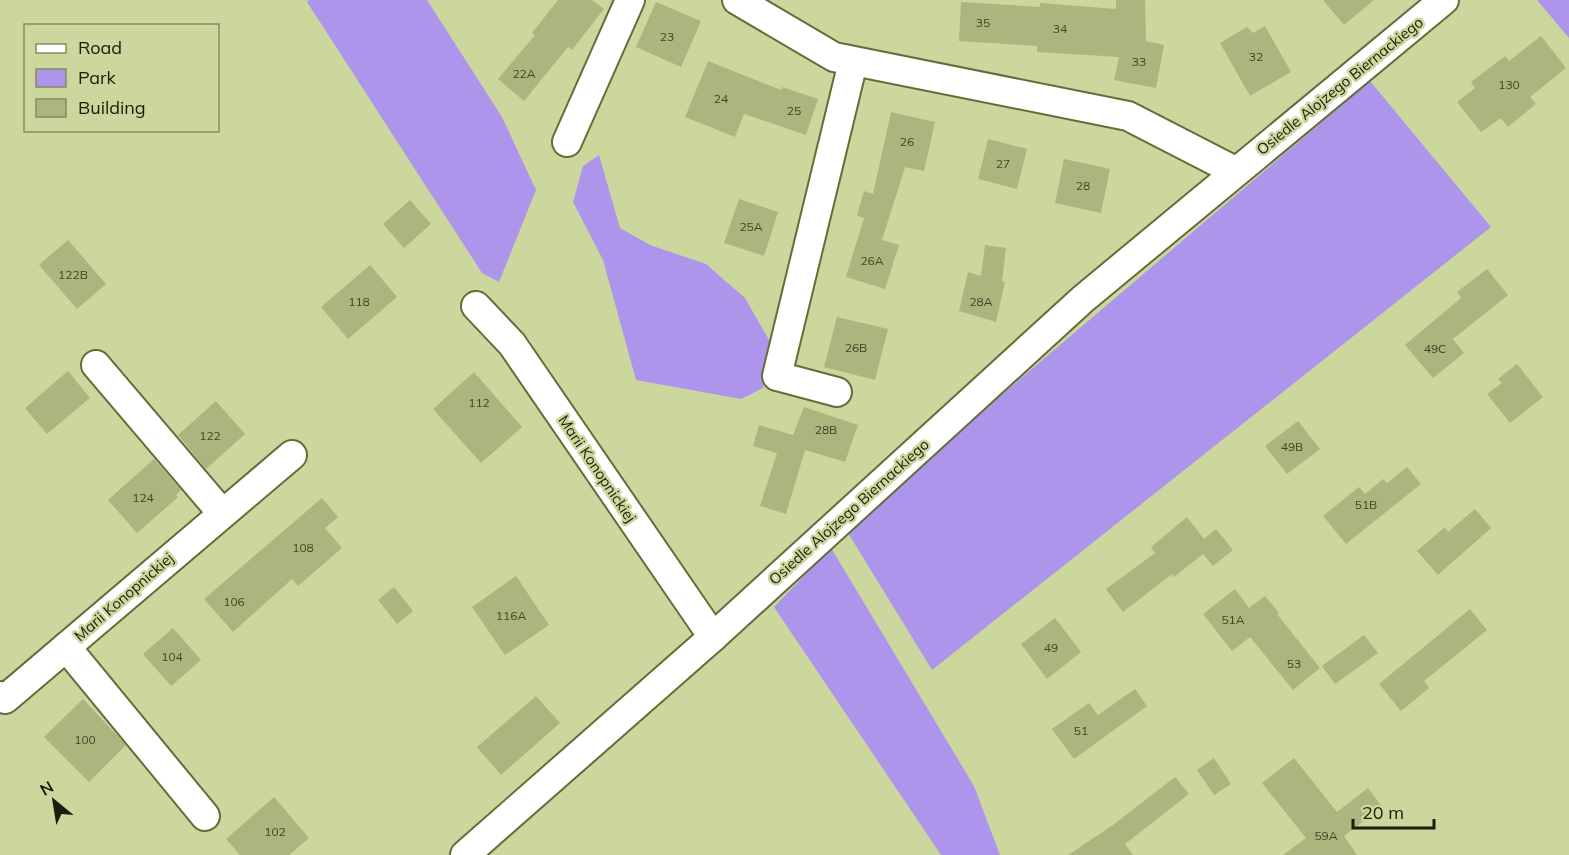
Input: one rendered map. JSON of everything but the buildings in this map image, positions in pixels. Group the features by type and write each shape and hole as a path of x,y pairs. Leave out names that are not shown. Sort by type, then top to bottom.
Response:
{"street":[{"path":"567,142 630,0"},
{"path":"737,0 834,57 1128,116 1235,171"},
{"name":"Osiedle Alojzego Biernackiego","path":"465,855 713,637 1083,298 1444,0"},
{"path":"837,392 777,376 853,62"},
{"name":"Marii Konopnickiej","path":"476,306 512,344 713,637"},
{"path":"96,365 222,513"},
{"name":"Marii Konopnickiej","path":"0,696 5,699 292,455"},
{"name":"Marii Konopnickiej","path":"66,647 206,816"}],"green space":[{"path":"309,0 427,0 502,117 536,190 499,282 482,273 307,2"},
{"path":"1537,0 1569,0 1569,38"},
{"path":"1370,81 1491,227 932,670 845,528"},
{"path":"599,155 620,228 650,245 706,264 745,298 773,347 763,388 741,399 636,380 603,260 573,202 583,166"},
{"path":"831,548 974,786 1000,855 941,855 774,607"}]}
